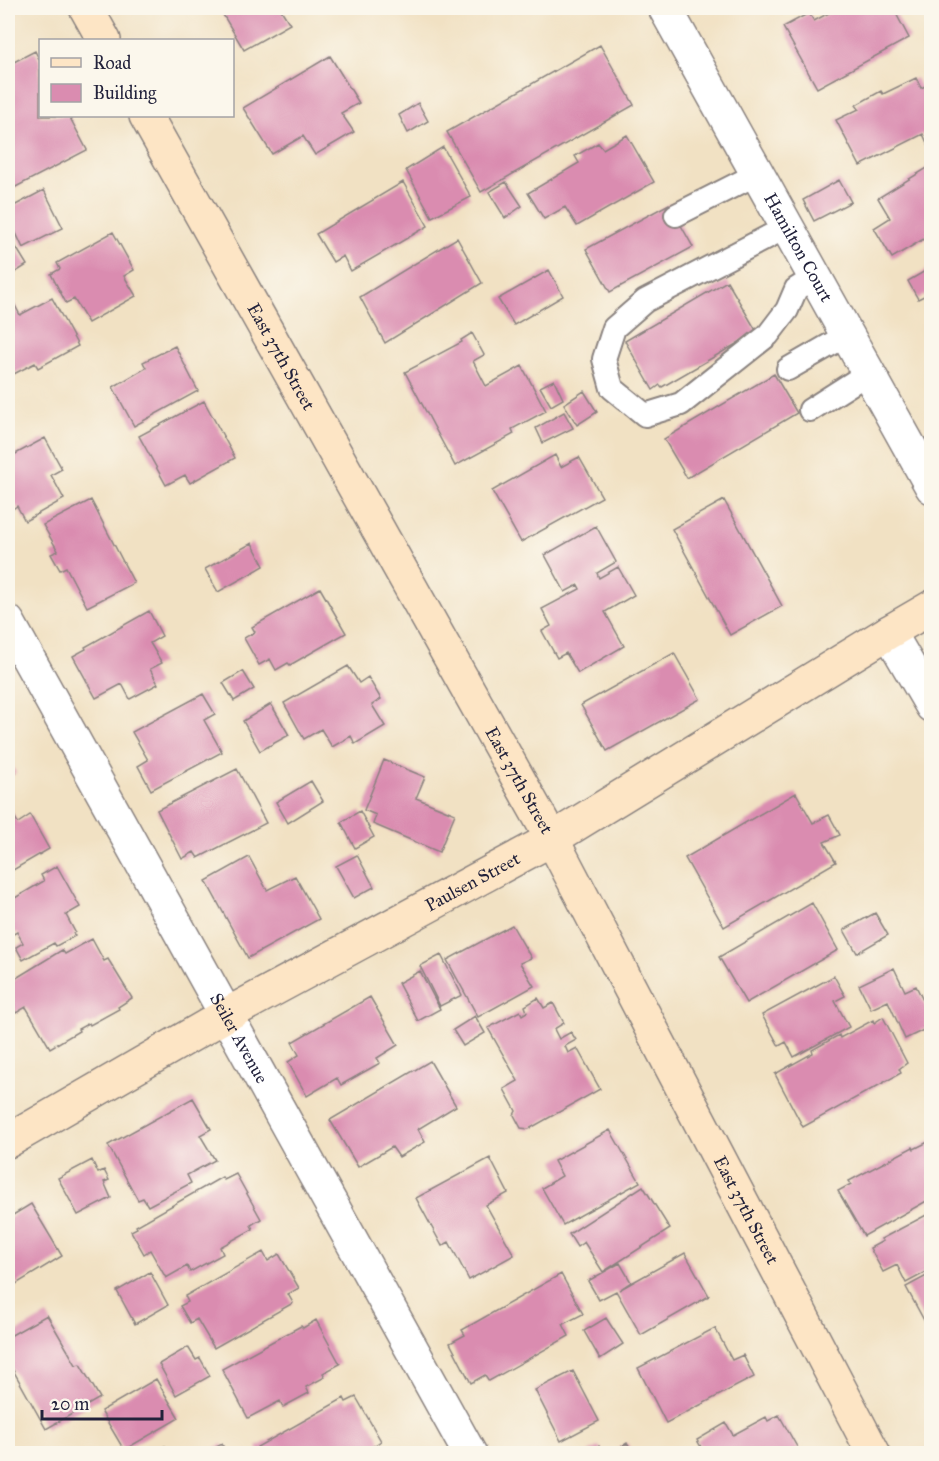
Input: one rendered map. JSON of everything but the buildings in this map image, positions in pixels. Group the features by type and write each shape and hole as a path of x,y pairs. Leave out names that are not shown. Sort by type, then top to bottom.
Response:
{"main road":[{"path":"86,8 103,39"},
{"name":"East 37th Street","path":"147,117 552,839 874,1454"},
{"name":"Paulsen Street","path":"8,1141 226,1015 552,839 932,607"}],"street":[{"name":"Hamilton Court","path":"665,8 932,487"},
{"name":"Seiler Avenue","path":"8,622 470,1454"},
{"path":"889,632 932,706"}],"lane":[{"path":"676,215 757,174"},
{"path":"787,226 645,301 614,328 604,359 612,388 645,415 681,404 768,335 787,310 796,289 815,277"},
{"path":"788,369 847,335"},
{"path":"810,410 868,374"}]}
